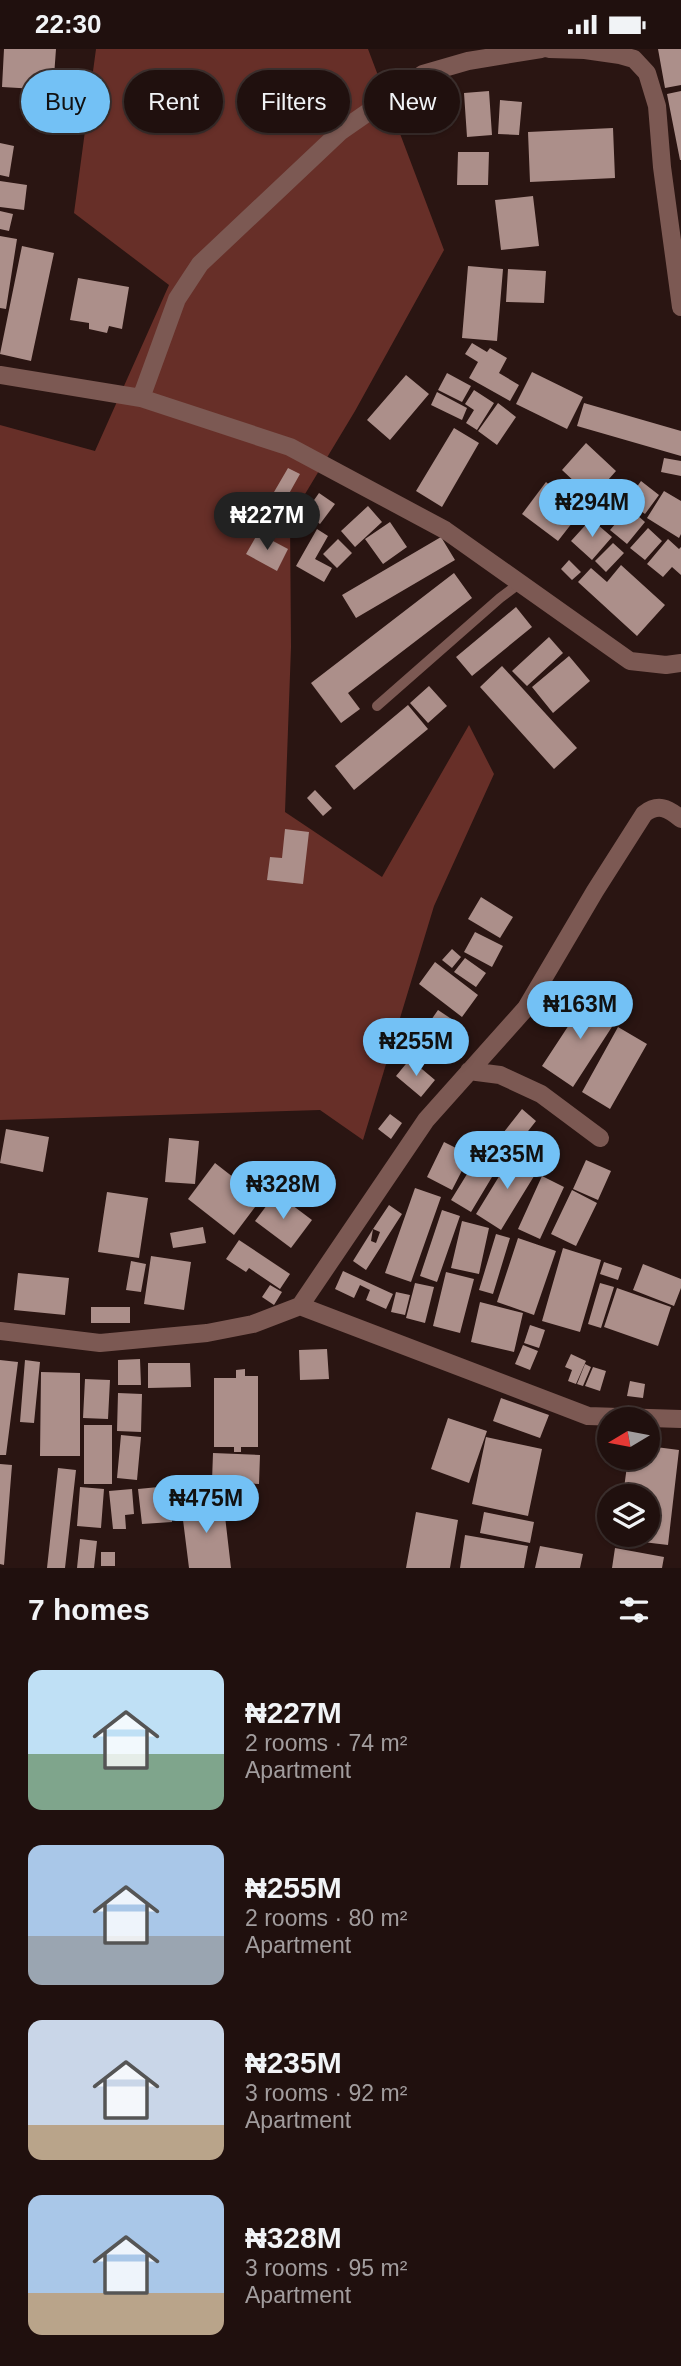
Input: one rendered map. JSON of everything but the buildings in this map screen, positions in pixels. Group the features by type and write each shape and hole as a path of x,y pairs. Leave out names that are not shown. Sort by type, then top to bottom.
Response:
{"street":[{"path":"141,398 177,299 200,264 341,131 423,73 468,61 541,49"},
{"path":"549,49 620,55 634,59 647,73 657,106 662,167 681,307"},
{"path":"0,375 141,398 290,447 445,530 630,661 666,665 681,663"},
{"path":"0,1331 100,1343 207,1333 253,1324 300,1306 426,1121 526,1008 644,814 664,807 681,819"},
{"path":"469,1070 500,1075 541,1094 600,1138"},
{"path":"300,1306 588,1416 681,1419"}],"lane":[{"path":"377,706 520,583"}],"shaded area":[{"path":"96,49 368,49 376,70 364,70 364,133 400,133 444,250 355,411 290,519 291,647 285,812 382,877 469,725 494,774 434,906 363,1140 320,1110 0,1120 0,425 95,451 169,285 74,213 85,133 110,133 110,70 93,70"}]}
